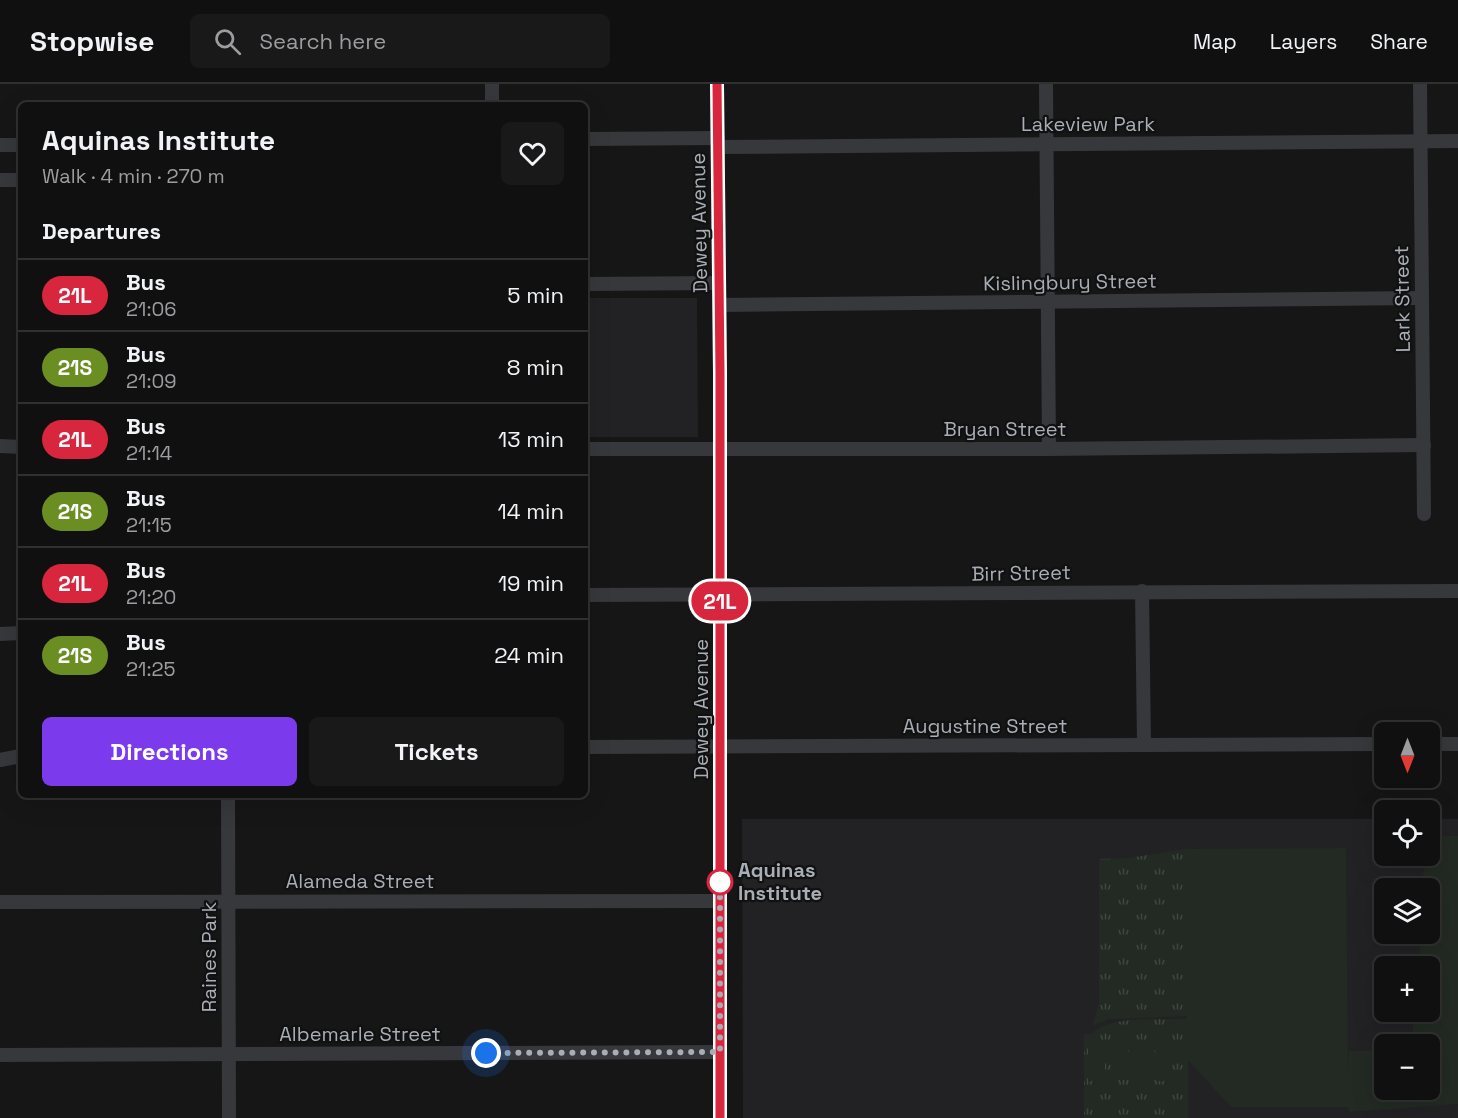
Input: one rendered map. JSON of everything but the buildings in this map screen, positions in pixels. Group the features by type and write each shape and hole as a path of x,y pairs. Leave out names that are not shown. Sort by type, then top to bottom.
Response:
{"street":[{"path":"492,84 492,102"},
{"name":"Dewey Avenue","path":"717,84 720,305 720,1118"},
{"path":"1046,84 1049,449"},
{"name":"Lark Street","path":"1420,84 1424,514"},
{"name":"Lakeview Park","path":"588,139 1047,144 1458,141"},
{"path":"0,145 18,145"},
{"path":"0,180 18,180"},
{"path":"588,284 719,283"},
{"name":"Kislingbury Street","path":"720,305 1421,298"},
{"name":"Bryan Street","path":"588,448 1049,449 1424,445"},
{"path":"0,446 18,447"},
{"path":"1142,591 1144,745"},
{"name":"Birr Street","path":"588,595 1458,591"},
{"path":"0,634 18,633"},
{"name":"Augustine Street","path":"588,747 1374,744"},
{"path":"1440,744 1458,744"},
{"path":"0,760 18,757"},
{"name":"Raines Park","path":"228,798 229,1118"},
{"name":"Alameda Street","path":"0,902 720,901"},
{"name":"Albemarle Street","path":"0,1055 720,1052"}],"shaded area":[{"path":"588,298 697,298 698,437 588,437"},
{"name":"Aquinas Institute","path":"742,819 1374,819 1374,866 1440,866 1440,819 1458,819 1458,1118 743,1118"}],"green space":[{"path":"1440,836 1458,836 1458,1104 1349,1112 1348,1107 1231,1107 1187,1059 1187,849 1346,848 1348,1070 1349,1051 1374,1050 1374,1100 1440,1100 1440,1034 1413,1034 1413,1022 1440,1022 1440,956 1420,956 1420,944 1440,944 1440,878 1421,878 1425,866 1440,866"},
{"path":"1187,849 1188,1016 1109,1019 1093,1025 1099,1003 1099,859 1128,858"},
{"path":"1188,1019 1188,1118 1084,1118 1084,1034 1092,1034 1100,1028 1123,1021"},
{"path":"1088,1044 1105,1044 1105,1081 1088,1081"},
{"path":"1111,1044 1128,1044 1128,1080 1111,1080"},
{"path":"1132,1044 1149,1044 1150,1081 1133,1081"},
{"path":"1155,1044 1172,1044 1172,1081 1156,1081"}],"bus line":[{"name":"21L","path":"717,84 720,373 720,1118"}],"place":[{"name":"Aquinas Institute","path":"720,882"}],"route":[{"path":"486,1053 720,1052 720,882"}]}
